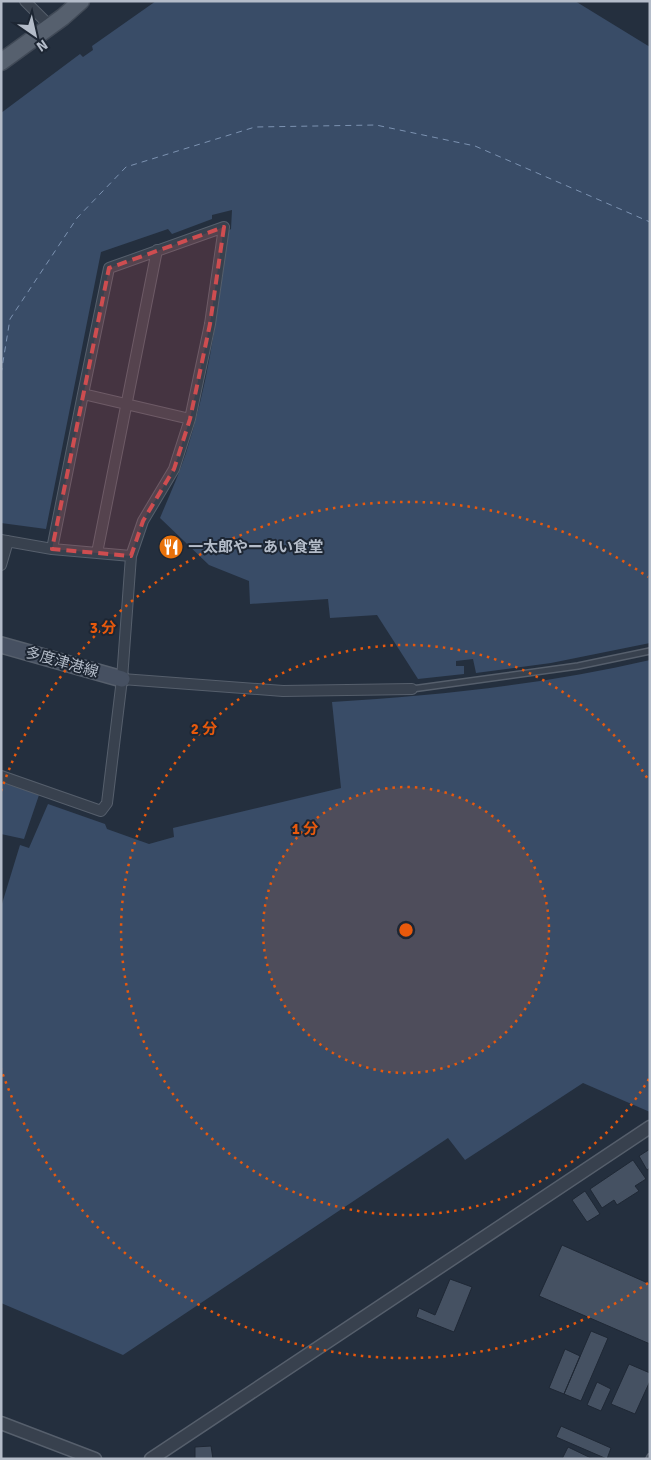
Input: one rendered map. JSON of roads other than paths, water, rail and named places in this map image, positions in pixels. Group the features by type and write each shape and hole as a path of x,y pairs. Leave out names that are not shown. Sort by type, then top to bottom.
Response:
{"main road":[{"path":"1,62 81,1"},
{"name":"多度津港線","path":"1,645 122,679"}],"street":[{"path":"26,1 50,26"},
{"path":"1,776 101,811 107,803 122,679 131,556 143,520 174,469 190,419 210,324 224,227 109,268 52,549"},
{"path":"97,553 157,250"},
{"path":"83,394 190,419"},
{"path":"1,565 4,540 52,549 131,556"},
{"path":"122,679 283,691 412,689"},
{"path":"151,1459 650,1127"},
{"path":"1,1422 95,1459"}],"lane":[{"path":"412,689 578,666 650,651"}],"water":[{"path":"156,1 575,1 650,47 650,643 551,663 476,673 473,659 456,661 456,666 464,666 464,674 418,679 377,615 330,618 328,599 250,604 249,581 209,565 160,518 183,461 201,399 217,315 228,231 231,229 232,210 212,215 212,219 172,234 168,229 101,252 46,529 1,523 1,113 80,54 83,57 93,50 92,46"},
{"path":"650,660 650,1112 583,1083 465,1160 448,1138 123,1355 1,1303 1,907 20,845 29,848 48,804 105,824 107,829 149,844 174,837 173,828 341,788 332,702 492,688 571,676"},
{"path":"1,782 39,795 24,839 1,834"}],"place":[{"name":"一太郎やーあい食堂","path":"171,547"}]}
